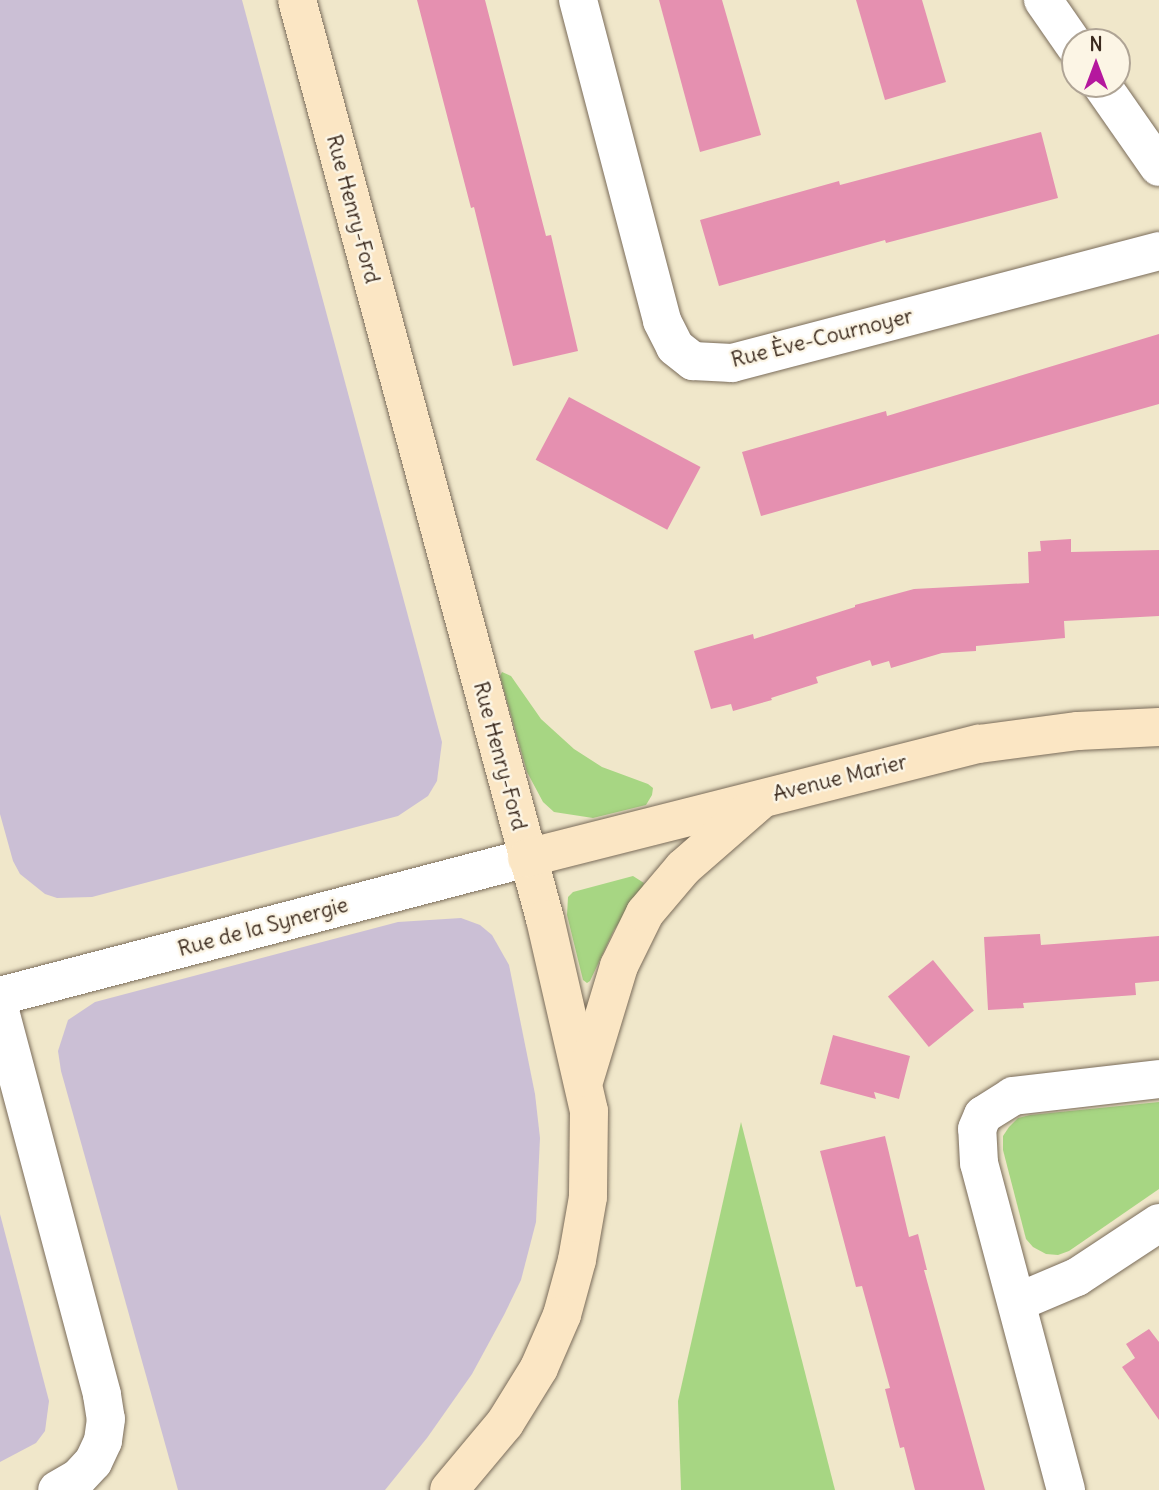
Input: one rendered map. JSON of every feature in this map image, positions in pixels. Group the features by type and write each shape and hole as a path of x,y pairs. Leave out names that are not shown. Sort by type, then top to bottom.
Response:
{"street":[{"name":"Rue Henry-Ford","path":"297,0 527,858 584,1080 591,1139 588,1197 577,1260 562,1315 539,1368 505,1423 449,1490"},
{"name":"Rue Ève-Cournoyer","path":"578,0 662,321 675,347 693,361 732,363 1159,251"},
{"path":"1043,0 1062,28"},
{"path":"1111,98 1159,167"},
{"name":"Avenue Marier","path":"527,858 979,744 1078,731 1159,727"},
{"path":"584,1080 619,966 645,913 683,869 764,797"},
{"name":"Rue de la Synergie","path":"0,996 527,858"},
{"path":"0,1010 102,1395 106,1419 103,1441 93,1462 78,1478 57,1490"},
{"path":"1066,1490 979,1163 976,1129 983,1115 1003,1100 1024,1093 1159,1079"},
{"path":"1018,1302 1077,1277 1159,1223"}],"shaded area":[{"path":"0,0 242,0 442,742 437,781 428,796 398,816 92,897 57,898 45,894 20,874 13,861 0,814"},
{"path":"461,918 480,925 492,935 509,965 535,1094 540,1138 536,1222 521,1280 504,1315 472,1374 427,1438 385,1490 178,1490 61,1071 58,1051 68,1020 95,1002 398,922"},
{"path":"0,1214 49,1401 45,1431 36,1443 0,1462"}],"green space":[{"path":"502,672 511,676 541,719 574,749 602,767 653,788 646,805 593,818 554,812 543,802 527,772 500,676"},
{"path":"633,876 644,883 642,890 614,930 587,983 583,980 567,915 568,897 573,892"},
{"path":"1159,1102 1159,1189 1069,1251 1058,1255 1046,1254 1033,1247 1026,1239 1003,1150 1003,1136 1009,1127 1018,1118 1030,1115"},
{"path":"741,1122 835,1490 681,1490 678,1401"}],"building":[{"path":"417,0 485,0 546,236 551,235 578,351 513,366 474,207 471,208"},
{"path":"659,0 722,0 761,135 700,152"},
{"path":"856,0 922,0 946,82 885,100"},
{"path":"1041,132 1058,198 886,243 885,240 719,286 700,220 839,181 840,185"},
{"path":"1159,334 1159,404 761,516 742,452 886,411 887,416"},
{"path":"569,397 701,467 667,530 536,460"},
{"path":"1071,539 1071,552 1159,550 1159,616 1064,621 1065,638 976,646 976,651 942,653 891,668 889,661 872,666 870,660 816,677 818,683 771,698 772,700 733,711 731,704 711,709 694,651 753,634 754,639 855,605 914,589 1029,583 1028,552 1041,551 1040,541"},
{"path":"1040,934 1041,945 1159,936 1159,981 1135,983 1136,995 1023,1003 1024,1008 988,1010 984,937"},
{"path":"933,960 974,1011 929,1047 888,997"},
{"path":"833,1035 910,1056 899,1099 874,1092 876,1099 820,1084"},
{"path":"885,1136 909,1237 918,1234 927,1270 924,1270 985,1490 915,1490 904,1447 900,1448 885,1389 890,1388 862,1286 856,1287 820,1151"},
{"path":"1149,1329 1159,1342 1159,1420 1122,1367 1135,1358 1126,1344"}]}
